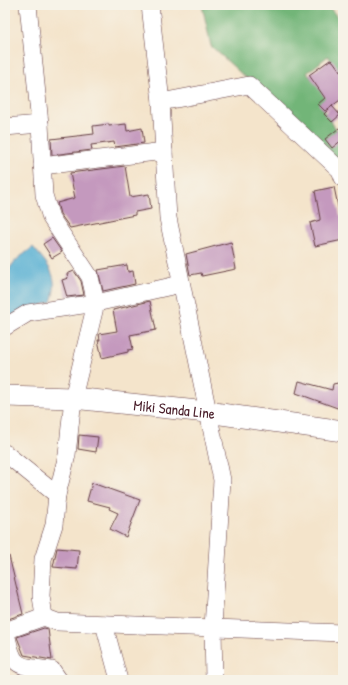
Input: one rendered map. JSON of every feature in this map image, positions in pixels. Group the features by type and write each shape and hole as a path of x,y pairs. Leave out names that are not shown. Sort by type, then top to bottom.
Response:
{"main road":[{"name":"Miki Sanda Line","path":"5,396 73,398 207,412 343,431"}],"street":[{"path":"28,5 40,124 44,194 52,218 90,277 96,303 73,398 67,455 57,495 54,526 43,559 41,596 44,617"},
{"path":"150,5 161,102 168,218 222,480 213,628 214,680"},
{"path":"161,102 249,86 340,170 343,178"},
{"path":"5,127 40,124"},
{"path":"42,166 164,151"},
{"path":"5,326 28,313 96,303 181,284"},
{"path":"5,453 57,495"},
{"path":"59,680 52,670 26,667 16,662 9,649 5,630 44,617 57,622 343,633"},
{"path":"104,624 118,680"}],"green space":[{"path":"202,5 327,5 343,23 343,75 328,56 307,73 327,97 322,108 343,139 343,167 211,46"}],"water":[{"path":"33,247 48,266 53,278 54,285 51,302 5,317 4,290 6,277 16,260"}],"building":[{"path":"330,60 333,61 343,75 343,98 325,111 318,104 325,98 309,75"},
{"path":"332,106 340,115 332,122 324,114"},
{"path":"109,124 109,126 126,124 127,131 142,128 144,143 115,147 114,142 91,145 92,150 52,155 51,139 94,134 93,126"},
{"path":"343,125 343,139 332,148 325,139"},
{"path":"125,166 130,197 149,194 151,209 135,212 135,215 70,228 60,214 57,203 75,198 70,173"},
{"path":"334,187 340,216 343,216 343,240 315,246 310,223 320,220 320,218 315,191"},
{"path":"52,238 62,252 52,258 43,244"},
{"path":"231,242 236,269 202,276 201,273 190,275 186,254"},
{"path":"127,265 128,272 133,271 135,284 103,291 98,270"},
{"path":"74,271 81,281 84,295 67,297 62,280 68,278 67,274"},
{"path":"150,301 156,330 130,335 133,349 128,350 128,352 102,358 98,340 100,340 99,334 117,331 113,310"},
{"path":"299,381 332,390 333,384 343,382 343,410 296,393"},
{"path":"79,435 98,437 96,452 78,449"},
{"path":"92,483 140,500 126,537 110,529 118,513 109,509 110,507 87,501"},
{"path":"57,548 79,550 77,569 53,567"},
{"path":"9,556 23,614 8,619 5,610 5,557"},
{"path":"44,628 48,629 52,660 24,655 17,637"}]}
